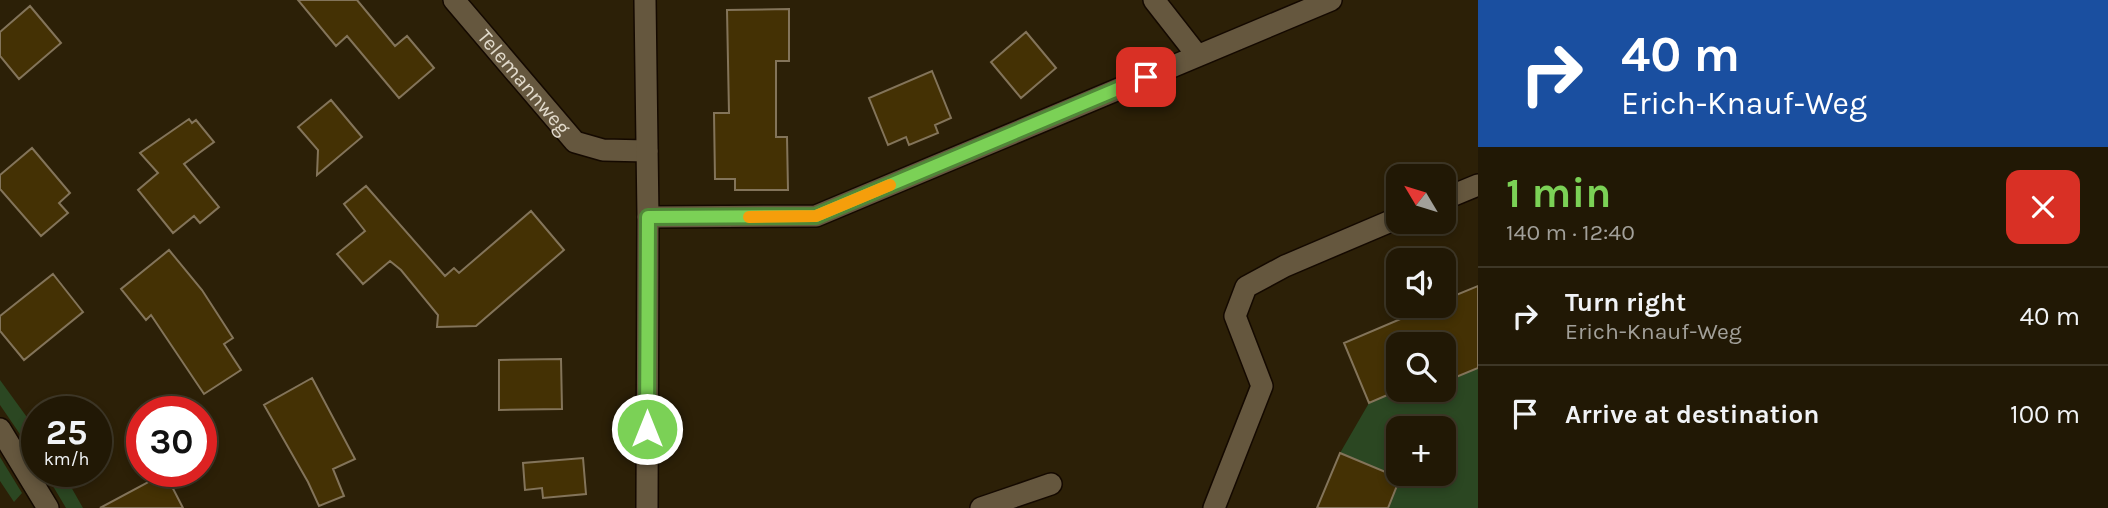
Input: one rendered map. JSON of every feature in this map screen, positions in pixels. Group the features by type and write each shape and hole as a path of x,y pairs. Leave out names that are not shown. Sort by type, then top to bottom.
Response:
{"street":[{"name":"Telemannweg","path":"453,0 575,142 603,150 647,151"},
{"path":"645,0 648,217 647,508"},
{"path":"1154,0 1197,55"},
{"path":"648,217 816,216 1331,0"},
{"path":"1456,194 1478,185"},
{"path":"1214,508 1262,386 1235,316 1246,287 1285,266 1386,223"},
{"path":"0,429 48,508"},
{"path":"981,508 1051,484"}],"green space":[{"path":"1478,368 1478,508 1388,508 1397,486 1456,486 1456,416 1386,416 1386,472 1340,453 1369,403 1386,396 1386,402 1456,402 1456,377"},
{"path":"0,380 21,409 21,436 0,405"},
{"path":"0,457 22,493 14,502 0,481"},
{"path":"54,487 71,487 83,508 66,508"}],"building":[{"path":"298,0 357,0 395,46 407,36 434,68 399,98 347,36 336,46"},
{"path":"30,6 61,43 19,79 0,56 0,32"},
{"path":"789,9 789,61 776,61 776,137 787,137 788,190 735,190 735,179 715,179 714,113 729,113 727,10"},
{"path":"1026,32 1056,68 1021,98 991,62"},
{"path":"932,71 951,118 935,125 938,133 909,145 906,137 888,145 869,98"},
{"path":"331,100 362,137 317,175 318,150 298,127"},
{"path":"189,119 192,123 196,120 214,142 184,164 219,207 200,223 194,216 173,233 138,190 158,173 140,153"},
{"path":"32,148 70,193 59,203 68,213 41,236 0,189 0,175"},
{"path":"366,186 445,276 454,268 459,273 531,211 564,250 476,326 437,327 438,315 401,270 390,261 363,284 337,254 365,231 344,204"},
{"path":"169,250 202,290 233,338 224,344 241,370 204,394 151,315 146,320 121,289"},
{"path":"53,274 83,312 24,360 0,331 0,316"},
{"path":"1478,286 1478,368 1456,377 1456,332 1386,332 1386,396 1369,403 1344,343 1403,318 1456,318 1456,295"},
{"path":"561,359 562,409 499,410 499,360"},
{"path":"312,378 355,459 333,469 344,496 319,506 264,405"},
{"path":"1340,453 1386,472 1386,486 1397,486 1388,508 1317,508"},
{"path":"583,458 586,494 543,498 542,488 525,490 523,463"},
{"path":"139,487 172,487 183,508 100,508"}],"slow traffic":[{"path":"749,217 816,216 890,185"}],"route":[{"path":"647,429 648,217 816,216 1146,77"}]}
